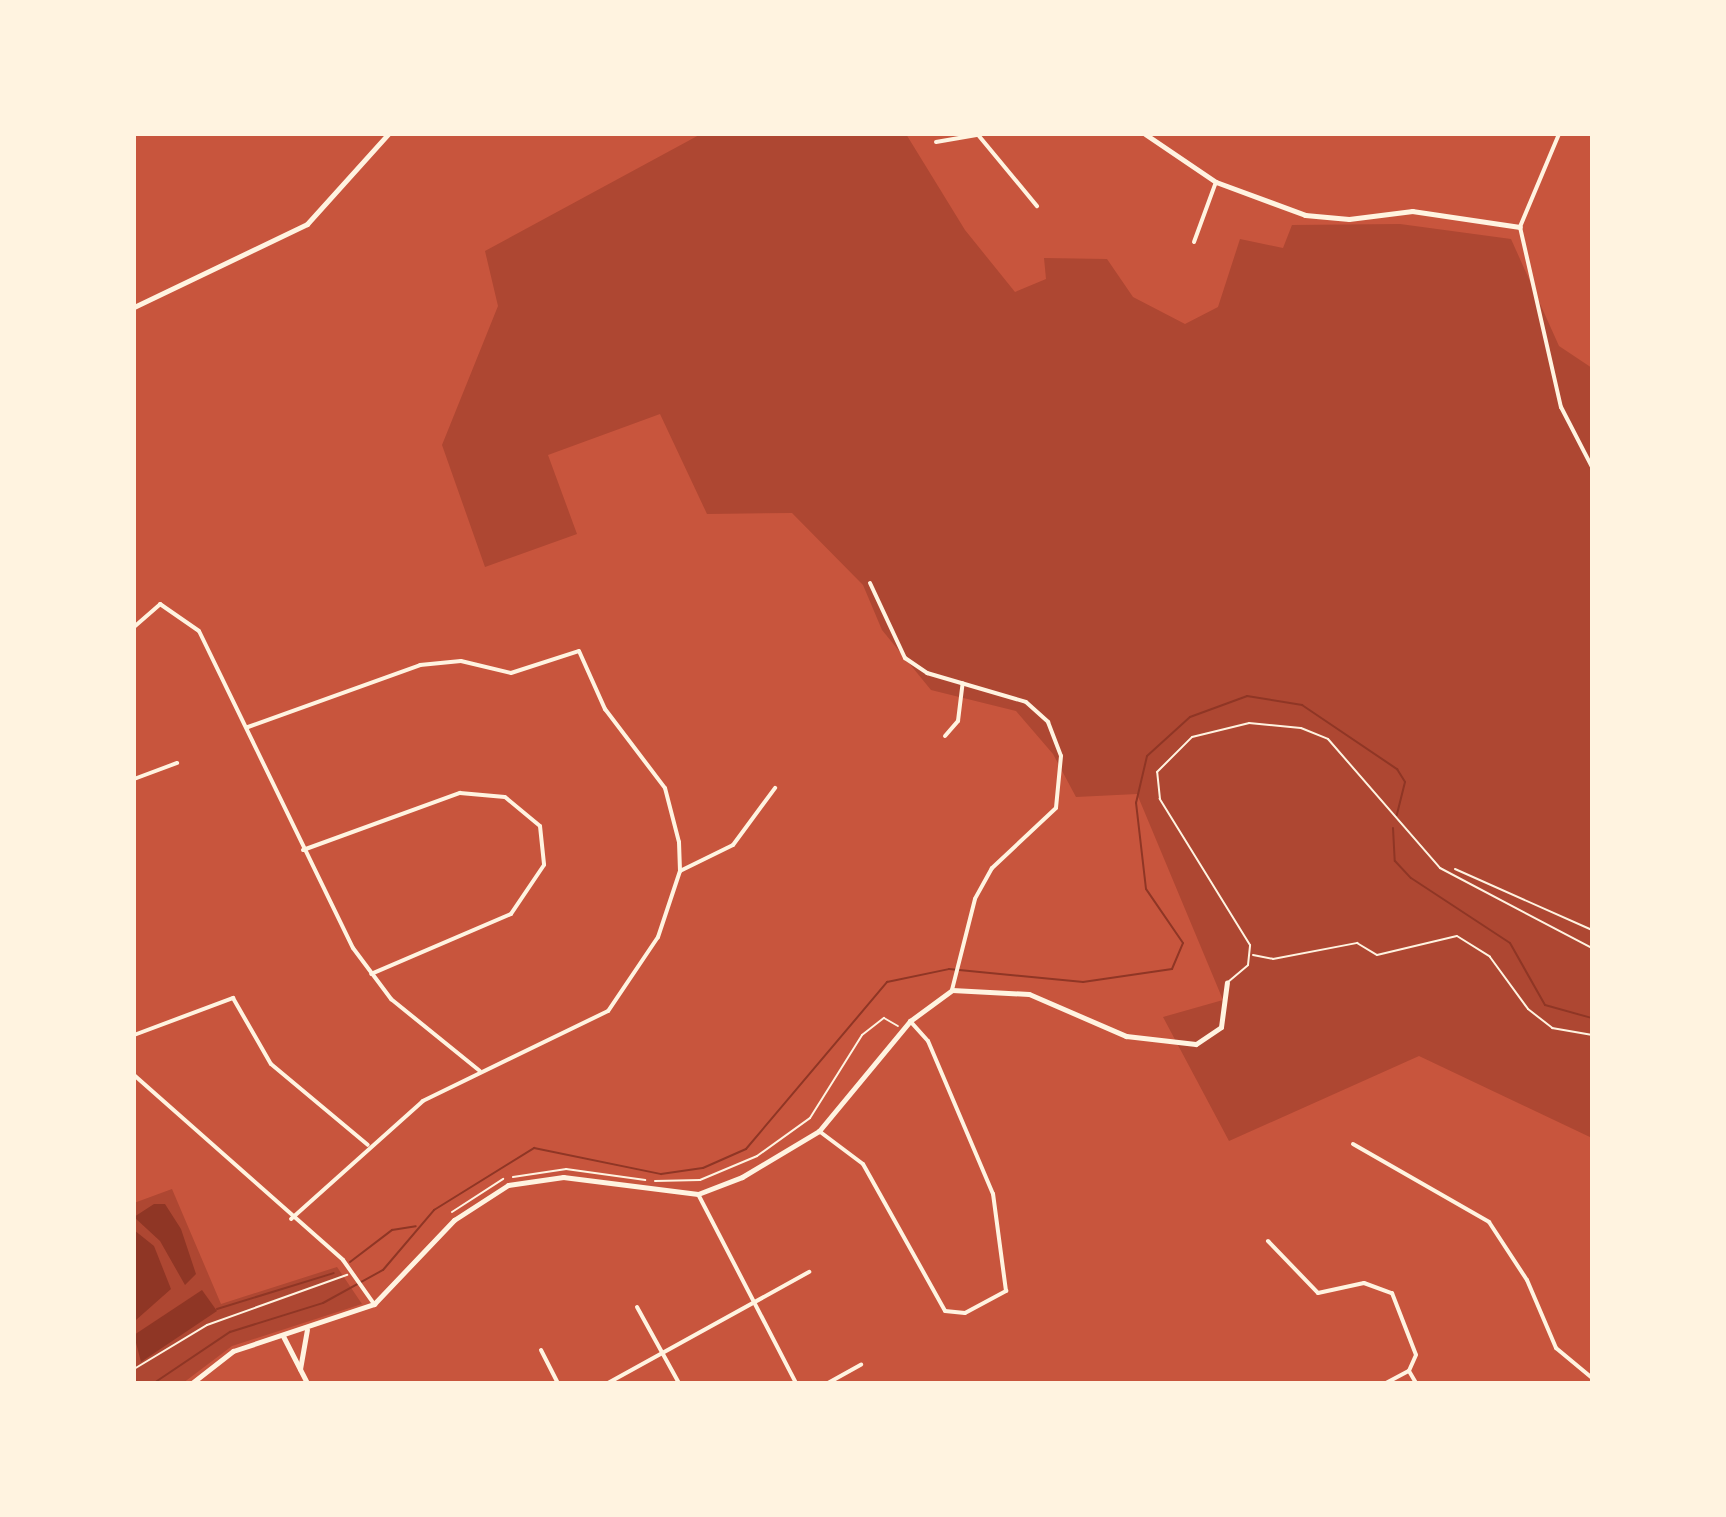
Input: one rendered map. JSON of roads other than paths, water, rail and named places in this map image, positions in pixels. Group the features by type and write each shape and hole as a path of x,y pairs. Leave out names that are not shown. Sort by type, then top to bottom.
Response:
{"street":[{"path":"134,307 307,224 388,134"},
{"path":"1145,134 1216,182 1325,218 1412,211 1520,227"},
{"path":"1559,134 1520,227 1561,407 1592,467"},
{"path":"936,142 981,135 1037,206"},
{"path":"1194,242 1216,182"},
{"path":"870,583 905,658 963,683 1000,690 1048,722 1062,782 1045,826 992,868 961,953 952,990"},
{"path":"134,627 160,604 199,631 248,727 303,850 371,974 413,1020 480,1071"},
{"path":"248,727 420,665 461,661 511,673 579,651 605,709 665,788 680,871 648,959 608,1011 423,1101 368,1145 291,1219"},
{"path":"945,736 958,721 963,683"},
{"path":"134,779 177,763"},
{"path":"680,871 733,845 775,788"},
{"path":"303,850 460,793 505,797 540,826 544,865 511,914 371,974"},
{"path":"192,1383 233,1351 307,1330 374,1304 454,1220 508,1185 563,1177 698,1194 819,1131 902,1029 952,990 1017,991 1136,1039 1196,1044 1221,1027 1227,982"},
{"path":"134,1035 233,998 271,1064 368,1145"},
{"path":"819,1131 863,1164 945,1311 965,1313 1006,1291 993,1194 928,1041 910,1021"},
{"path":"134,1075 356,1275 374,1304"},
{"path":"1353,1144 1489,1222 1527,1280 1556,1348 1592,1378"},
{"path":"698,1194 751,1303 796,1383"},
{"path":"1268,1241 1318,1293 1364,1283 1392,1293 1416,1355 1409,1371 1386,1383"},
{"path":"608,1383 809,1272"},
{"path":"637,1307 679,1383"},
{"path":"300,1370 307,1330"},
{"path":"283,1336 307,1383"},
{"path":"541,1350 558,1383"},
{"path":"828,1383 861,1365"},
{"path":"1409,1371 1416,1383"}],"lane":[{"path":"1227,982 1252,954 1160,799 1157,772 1192,737 1249,723 1301,728 1352,761 1440,868 1592,948"}],"waterway":[{"path":"154,1383 230,1332 323,1303 383,1270 434,1210 534,1148 661,1174 703,1168 746,1149 887,982 949,969 1083,982 1172,969 1183,943 1146,889 1136,803 1147,756 1190,717 1247,696 1302,705 1397,769 1405,782 1397,815"},
{"path":"1393,828 1395,861 1411,878 1510,943 1545,1005 1592,1018"},
{"path":"350,1262 392,1230 416,1226"},
{"path":"217,1309 334,1273"}]}
